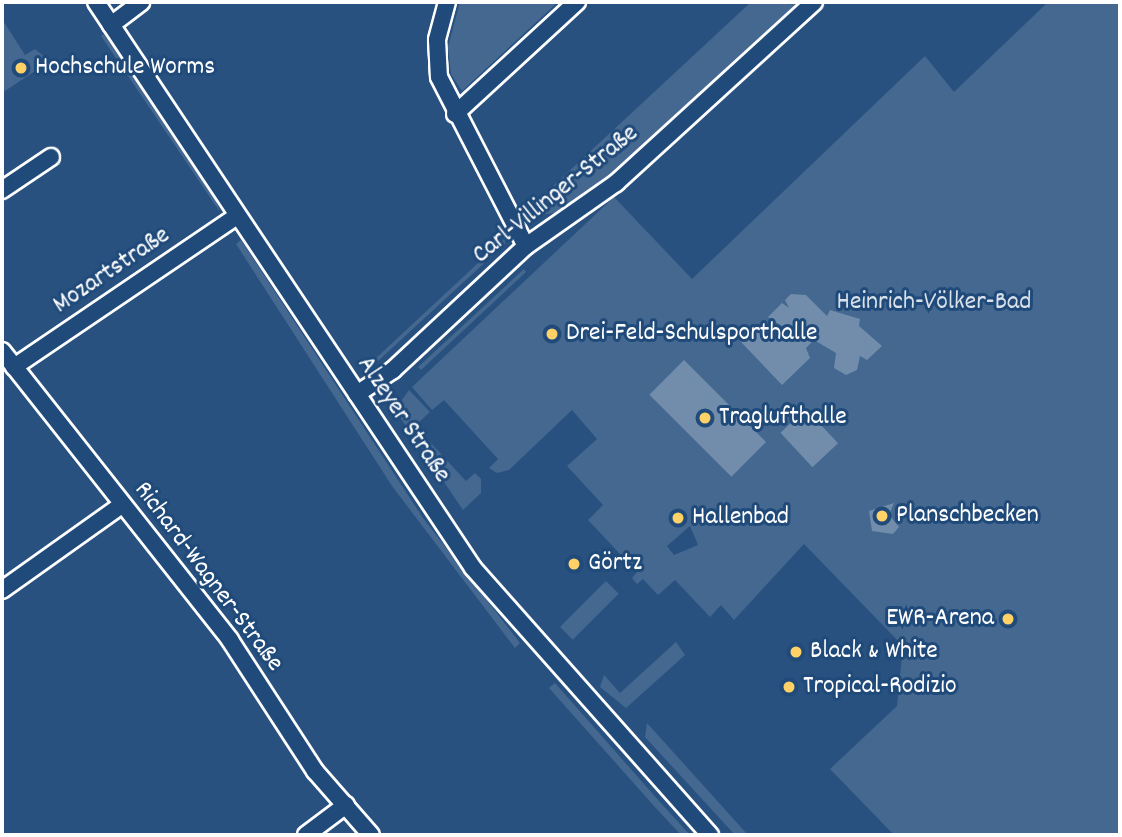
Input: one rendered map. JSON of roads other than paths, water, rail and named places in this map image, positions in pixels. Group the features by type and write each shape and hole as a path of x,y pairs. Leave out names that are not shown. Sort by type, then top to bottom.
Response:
{"street":[{"name":"Alzeyer Straße","path":"96,2 474,568 710,835"},
{"path":"111,25 141,2"},
{"path":"447,2 437,57 455,114 526,246"},
{"path":"455,114 577,2"},
{"name":"Carl-Villinger-Straße","path":"357,394 393,370 526,246 606,191 814,2"},
{"path":"2,190 51,157"},
{"name":"Mozartstraße","path":"6,358 237,216"},
{"name":"Richard-Wagner-Straße","path":"6,358 230,640 315,771 371,835"},
{"path":"2,590 123,504"},
{"path":"306,835 346,805"}],"place":[{"name":"Hochschule Worms","path":"21,68"},
{"name":"Drei-Feld-Schulsporthalle","path":"552,334"},
{"name":"Traglufthalle","path":"705,418"},
{"name":"Planschbecken","path":"882,516"},
{"name":"Hallenbad","path":"678,518"},
{"name":"Görtz","path":"574,564"},
{"name":"EWR-Arena","path":"1008,619"},
{"name":"Black & White","path":"796,652"},
{"name":"Tropical-Rodizio","path":"789,687"}],"park label":[{"name":"Heinrich-Völker-Bad","path":"934,303"}]}
